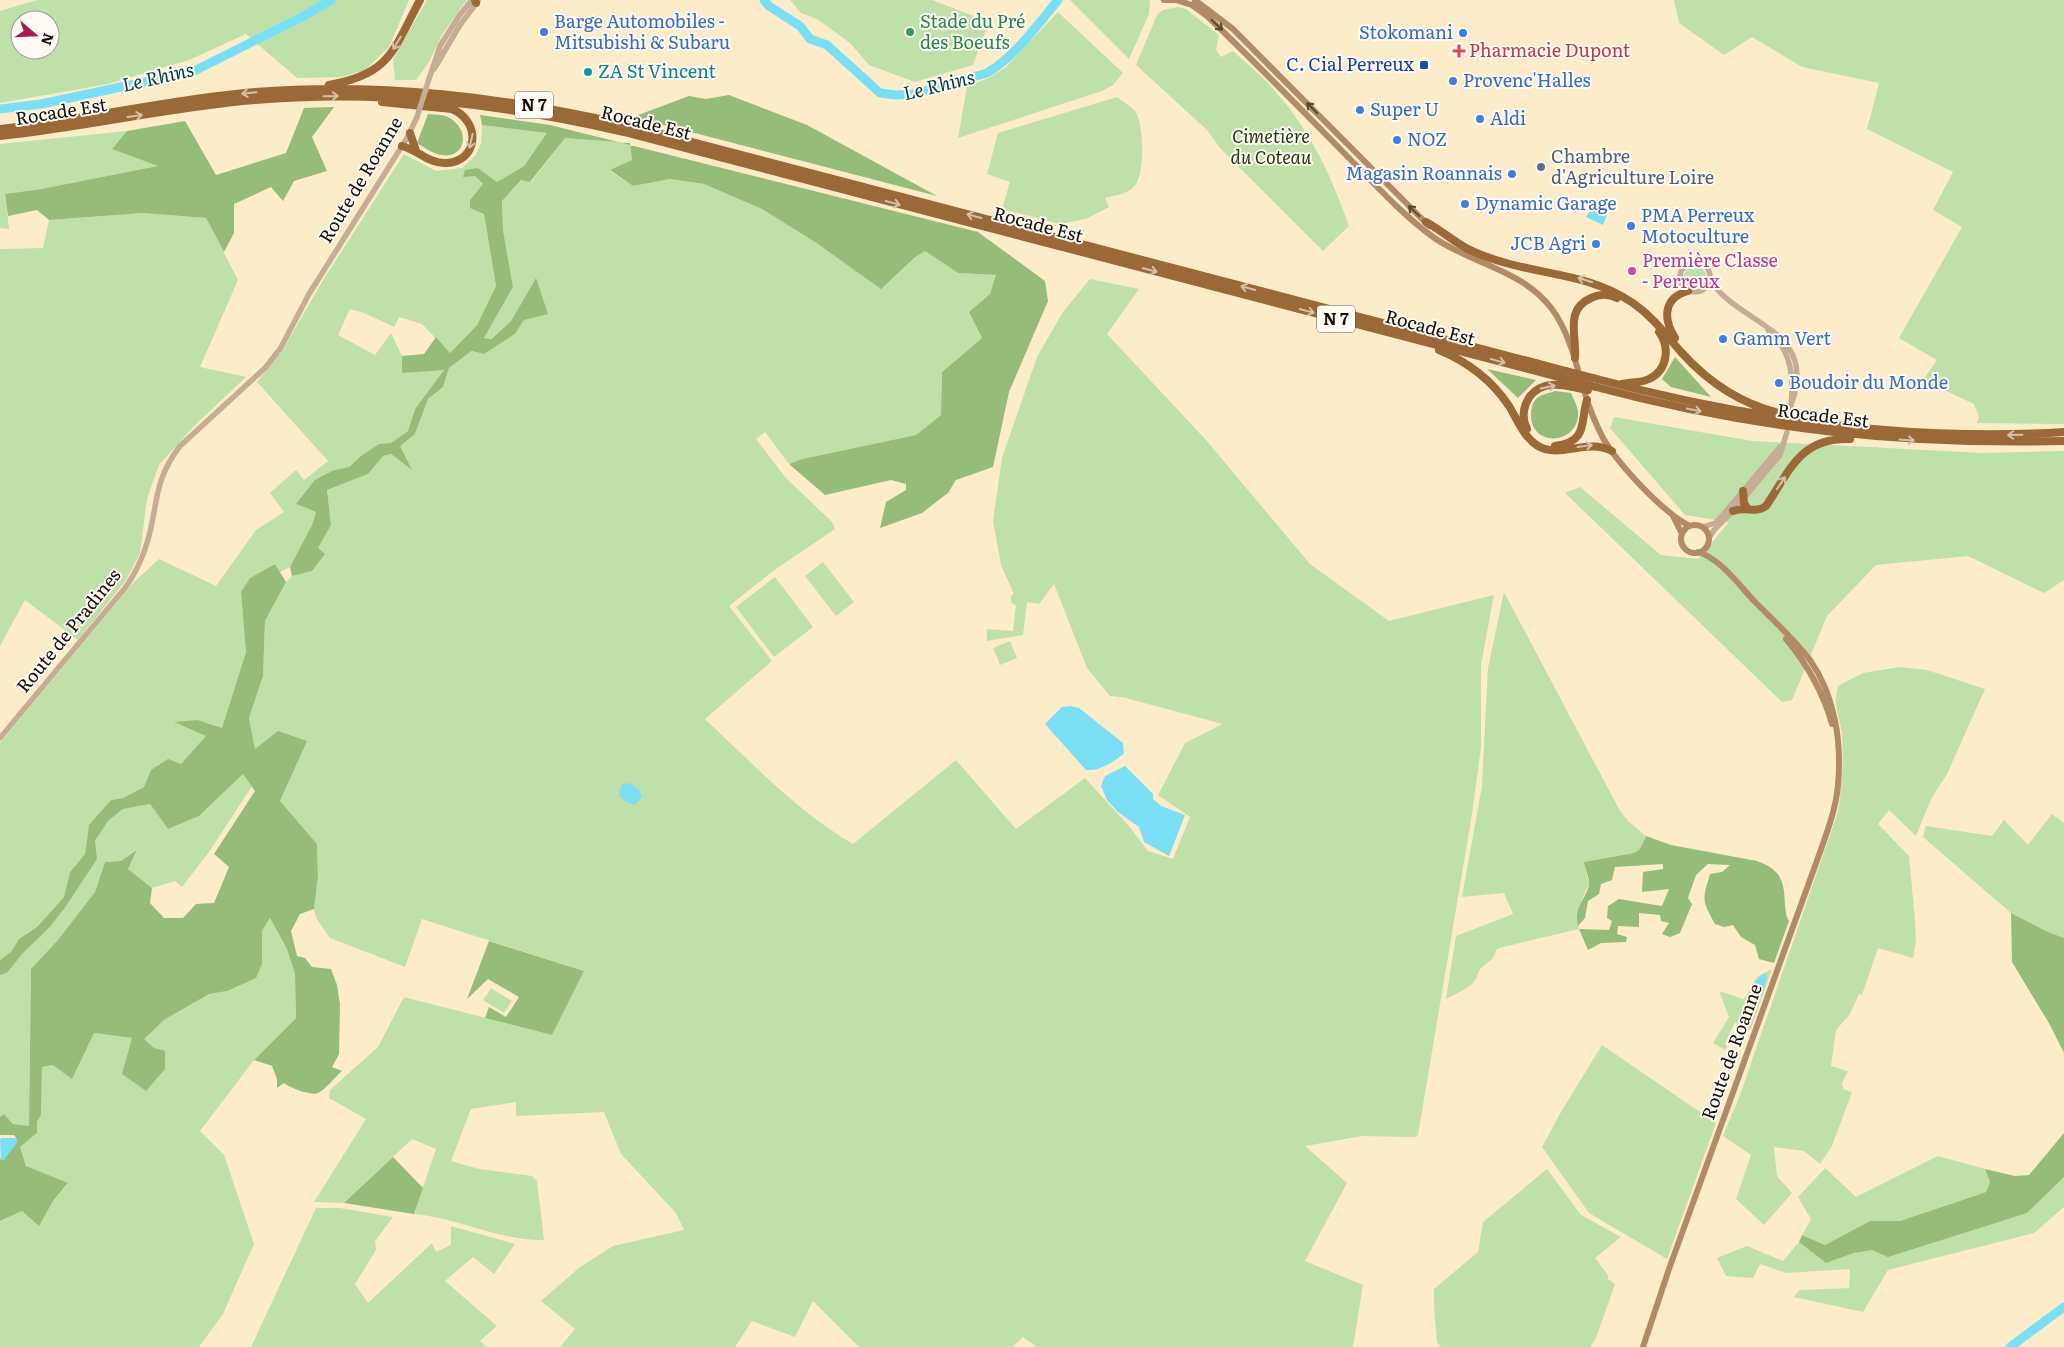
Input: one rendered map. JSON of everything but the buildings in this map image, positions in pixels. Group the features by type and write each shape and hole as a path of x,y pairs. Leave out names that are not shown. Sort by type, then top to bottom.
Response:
{"highway":[{"path":"321,89 326,85 359,78 377,68 394,49 420,0"},
{"name":"Rocade Est","path":"0,129 210,97 321,89 417,91 530,104 579,114 1104,254 1619,385 1731,410 1797,421 1931,433 1976,435 2064,432"},
{"path":"366,96 378,101 452,109 464,116 473,132 469,150 459,160 446,163 440,163 416,150 402,146"},
{"name":"Rocade Est","path":"0,136 211,104 301,97 366,96 477,104 576,121 1054,241"},
{"path":"410,133 416,150"},
{"path":"1426,222 1460,245 1483,256 1510,264 1576,277 1610,290 1632,302 1650,317 1711,381 1733,395 1797,421"},
{"name":"Rocade Est","path":"1104,254 1572,384 1730,418 1798,429 1888,438 1976,443 2064,441"},
{"path":"1679,349 1678,342 1668,325 1668,314 1672,299 1688,291"},
{"path":"1574,358 1576,348 1572,326 1574,316 1579,307 1587,300 1597,296 1608,295 1623,301 1655,326 1665,340 1666,354 1662,367 1655,376 1644,381 1619,385"},
{"path":"1429,343 1432,347 1467,364 1484,377 1500,394 1530,440 1538,446 1558,450 1594,445 1612,451"},
{"path":"1572,384 1543,386 1531,396 1524,408 1524,418 1527,429 1535,438 1548,445 1555,446 1573,440 1581,431 1587,400"},
{"path":"1732,511 1747,508 1759,510 1766,506 1800,457 1817,443 1840,439 1880,442 1888,438"},
{"path":"1743,495 1747,508"}],"main road":[{"path":"1164,0 1176,0 1192,5 1207,16 1414,222 1448,246 1468,257 1481,261"},
{"path":"1195,0 1233,28 1443,237 1481,261 1522,282 1543,299 1564,329 1587,400 1612,451 1673,516 1690,526"},
{"path":"1673,516 1682,534"},
{"path":"1690,526 1703,527 1715,561 1698,552 1689,551 1684,548 1681,540 1682,534 1690,526"},
{"path":"1698,552 1708,541"},
{"name":"Route de Roanne","path":"1643,1347 1822,846 1838,786 1839,765 1834,716 1806,656 1715,561"}],"street":[{"name":"Route de Roanne","path":"310,292 410,133 417,118 432,71 476,1"},
{"path":"1710,280 1707,286 1695,292 1688,291 1681,284 1679,277 1682,268 1689,263 1696,262 1704,265 1709,271 1710,280 1720,294 1775,332 1784,341 1794,361 1797,376 1790,413"},
{"path":"1702,290 1720,294"},
{"name":"Route de Pradines","path":"0,738 125,588 135,573 148,542 161,476 171,458 180,446 265,368 291,330 310,292"},
{"path":"1708,541 1714,530 1732,511 1784,443 1787,432"},
{"path":"1703,527 1715,523 1743,495"}],"green space":[{"path":"37,0 409,0 389,47 365,70 341,77 297,78 246,34 189,60 108,84 0,103 0,11"},
{"path":"427,0 467,0 443,33 429,62 416,80 395,80 393,59"},
{"name":"Stade du Pré des Boeufs","path":"790,0 932,0 989,22 973,65 915,82 869,65 850,43 817,19 801,13"},
{"path":"1070,0 1150,0 1149,14 1129,59"},
{"path":"1674,0 2064,0 2064,424 1977,423 1979,417 1974,404 1923,380 1937,360 1899,338 1962,227 1933,210 1953,172 1867,129 1879,83 1802,67 1752,37 1724,55 1679,23"},
{"name":"Cimetière du Coteau","path":"1178,7 1186,9 1219,35 1216,50 1221,57 1233,51 1265,80 1288,106 1309,138 1327,172 1349,226 1323,251 1220,148 1207,130 1136,65 1157,15 1163,10"},
{"path":"1058,12 1123,73 1113,85 1102,91 958,138 967,86 989,78 1006,67"},
{"path":"729,95 807,125 937,196 633,117 689,96 706,99"},
{"path":"1117,97 1135,111 1142,136 1141,169 1136,184 1130,190 1105,198 1109,207 1086,219 1060,224 1002,209 1010,182 987,174 998,133"},
{"path":"334,107 312,137 327,171 294,181 283,201 271,187 234,204 234,233 224,252 206,218 143,213 49,220 37,210 8,216 5,194 41,189 158,166 112,149 127,131 185,121 216,175 286,153 304,108"},
{"path":"428,114 448,117 456,123 463,136 463,142 456,153 442,155 417,143"},
{"path":"480,115 550,125 618,142 565,138 530,182 521,180 502,201 503,230 513,287 484,338 491,339 511,321 536,278 548,314 524,320 515,334 484,354 472,351 449,368 443,387 428,399 415,434 400,446 412,470 391,454 383,456 368,474 327,490 331,525 318,548 325,554 312,571 292,576 290,567 312,525 316,512 296,504 315,480 334,470 349,467 362,455 379,444 391,443 408,431 415,409 444,370 402,373 402,356 424,354 436,337 450,353 477,325 496,286 484,214 470,208 470,200 483,184 475,176 463,177 465,170 478,168 497,182 524,166 547,133 482,125"},
{"path":"482,125 548,133 524,166 497,182 478,168 475,176 483,184 470,200 484,214 496,286 477,325 450,353 422,324 399,317 394,327 364,313 350,309 338,335 375,355 391,333 402,356 402,373 445,369 415,409 408,431 391,443 379,444 362,455 349,467 334,470 296,504 316,512 312,525 290,567 280,572 275,564 250,578 241,592 246,652 222,728 198,720 176,723 207,736 181,764 151,770 144,787 123,798 111,800 89,826 85,854 70,872 64,897 37,927 19,939 11,952 0,960 0,743 133,583 159,559 216,586 256,530 284,512 270,493 296,470 304,480 328,461 257,382 282,351 322,282 404,154 436,171 462,168 475,156 481,143"},
{"path":"127,131 112,149 159,166 41,189 5,194 9,229 0,228 0,144"},
{"path":"565,138 630,143 632,160 610,171 633,186 670,179 704,184 762,209 818,244 914,258 925,251 958,273 997,275 990,294 969,312 982,338 942,372 941,415 916,435 802,459 789,464 765,432 756,439 786,478 832,522 835,529 773,571 729,606 772,661 705,719 794,802 832,831 853,844 956,760 1016,829 1085,778 1128,825 1148,851 1173,859 1190,817 1158,795 1185,743 1223,724 1122,697 1110,696 1087,668 1054,584 1039,604 1027,602 1023,635 987,641 987,629 1013,631 1016,606 1011,602 1011,596 1014,594 1001,565 993,521 1002,458 1037,357 1063,312 1090,279 1139,289 1107,334 1206,440 1310,564 1389,621 1494,595 1481,665 1481,747 1472,814 1418,1135 1414,1137 1362,1136 1305,1146 1347,1183 1305,1261 1363,1285 1353,1347 1037,1347 1023,1337 1012,1347 859,1347 813,1301 795,1337 752,1321 735,1347 560,1347 575,1329 541,1301 580,1267 613,1246 684,1230 676,1213 621,1154 604,1112 516,1116 516,1102 471,1109 451,1161 479,1169 532,1176 537,1181 544,1240 511,1237 431,1216 414,1214 436,1149 412,1139 344,1203 314,1202 366,1119 329,1098 330,1090 378,1047 404,997 552,1035 584,971 422,919 405,967 330,938 316,918 314,909 318,876 317,844 280,801 306,742 255,749 249,718 263,676 265,621 286,582 292,576 312,571 318,548 331,525 327,490 368,474 383,456 391,454 411,469 399,446 415,434 428,399 443,387 449,368 473,351 484,354 515,334 524,320 536,278 511,321 490,339 484,338 513,287 503,230 502,201 521,180 531,182"},
{"path":"630,145 978,232 1045,281 1048,301 1009,392 993,467 956,480 948,493 922,513 880,528 886,502 906,490 906,484 891,480 825,495 789,464 802,459 916,435 941,415 942,372 982,338 969,312 990,294 996,275 958,273 925,251 914,258 881,289 818,244 762,209 704,184 670,179 633,186 610,170 632,160"},
{"path":"143,213 206,218 238,280 200,367 246,377 193,427 159,465 147,499 140,553 126,580 78,640 25,600 0,646 0,249 43,248 49,220"},
{"path":"1695,266 1703,269 1706,277 1703,285 1695,288 1687,285 1684,277 1687,269"},
{"path":"1675,357 1711,397 1671,387 1662,379"},
{"path":"1487,369 1536,380 1518,398"},
{"path":"1555,391 1571,393 1578,411 1577,422 1565,436 1547,438 1539,434 1533,427 1532,409 1537,398"},
{"path":"1614,417 1752,441 1982,453 2064,451 2064,580 2044,593 1968,556 1876,565 1827,616 1792,700 1782,702 1565,493 1580,487 1661,555 1698,559 1729,522 1685,515 1610,428"},
{"path":"823,562 854,602 836,616 805,576"},
{"path":"275,564 286,582 265,621 263,676 249,718 255,749 278,731 307,741 280,801 317,844 318,876 314,909 300,914 291,931 297,956 305,958 312,967 331,969 337,985 340,1004 339,1054 332,1067 342,1071 327,1086 315,1094 296,1089 284,1083 277,1088 277,1079 272,1066 254,1060 296,1018 295,974 287,949 270,918 262,931 262,964 256,978 227,991 209,994 164,1020 144,1039 154,1048 165,1051 165,1069 146,1091 122,1074 132,1038 94,1033 72,1079 53,1065 42,1067 41,1115 37,1122 37,1133 20,1147 26,1166 68,1183 53,1201 39,1226 22,1211 0,1221 0,1157 1,1160 17,1139 14,1135 0,1135 0,1117 4,1114 13,1124 29,1126 31,969 57,941 95,892 105,862 121,861 137,850 128,869 152,888 150,903 164,918 183,918 196,904 214,903 229,867 214,854 255,791 243,774 199,816 168,829 150,804 123,809 108,821 95,841 97,859 49,928 23,953 7,973 0,975 0,960 11,952 19,939 37,927 64,897 70,872 85,854 89,825 111,800 123,798 144,787 151,770 168,759 181,764 206,736 174,722 198,720 222,728 246,652 241,592 250,578"},
{"path":"775,577 813,627 774,657 736,607"},
{"path":"1504,592 1619,809 1628,821 1646,836 1640,849 1634,853 1584,862 1589,884 1579,911 1579,929 1499,948 1492,959 1481,968 1474,982 1446,999 1456,936 1513,914 1504,893 1462,897 1482,786 1488,668"},
{"path":"1010,641 1017,658 1000,665 993,648"},
{"path":"1900,667 1927,670 1985,689 1947,774 1931,799 1916,836 1889,810 1878,824 1909,856 1916,941 1913,958 1878,948 1862,995 1859,994 1850,1014 1836,1030 1831,1066 1848,1071 1842,1083 1843,1089 1852,1092 1832,1146 1820,1164 1804,1151 1774,1147 1777,1176 1792,1193 1764,1225 1736,1199 1751,1155 1723,1136 1740,1095 1838,812 1843,754 1841,728 1836,705 1838,686 1863,673"},
{"path":"243,774 252,786 209,852 182,887 175,881 152,888 128,869 137,851 121,861 105,862 95,892 57,941 31,969 29,1126 13,1124 4,1114 0,1117 0,975 7,973 23,953 49,928 95,841 108,821 123,809 150,804 168,829 199,816"},
{"path":"2052,814 2064,823 2064,938 2011,913 1923,837 1926,826 1992,836 2004,820 2028,845"},
{"path":"1646,836 1671,845 1757,861 1772,868 1782,883 1786,914 1789,921 1774,963 1759,959 1755,945 1741,937 1733,925 1724,927 1715,924 1708,910 1705,895 1710,874 1722,872 1730,865 1708,864 1696,875 1688,898 1692,904 1680,933 1670,937 1662,934 1669,923 1661,921 1660,915 1639,913 1639,927 1618,926 1617,934 1627,937 1626,942 1601,943 1588,950 1579,929 1609,930 1612,921 1607,918 1608,906 1619,899 1662,906 1669,889 1642,892 1643,872 1663,869 1663,864 1615,867 1612,880 1601,884 1599,894 1588,901 1585,918 1578,926 1579,907 1587,892 1589,883 1584,862 1634,853 1640,849"},
{"path":"2011,913 2064,938 2064,1053 2050,1025 2012,962"},
{"path":"270,918 287,949 295,974 296,1018 254,1060 200,1131 224,1155 254,1244 223,1314 199,1347 0,1347 0,1221 22,1211 39,1225 53,1201 68,1184 26,1166 20,1147 37,1133 37,1122 41,1115 42,1067 53,1065 94,1033 132,1038 154,1048 143,1039 164,1020 209,994 227,991 262,964 262,931"},
{"path":"489,941 584,971 552,1035 485,1018 489,1007 506,1017 519,997 488,979 467,999"},
{"path":"1772,969 1750,1031 1735,1022 1725,1044 1727,1046 1725,1050 1713,1043 1729,1017 1719,991 1744,999 1757,977"},
{"path":"491,988 512,1001 504,1013 483,1000"},
{"path":"1602,1045 1716,1123 1667,1259 1589,1213 1542,1147"},
{"path":"2064,1133 2064,1177 2027,1213 1888,1257 1872,1250 1854,1253 1826,1263 1799,1242 1802,1235 1825,1245 1870,1221 1900,1221 1986,1192 1990,1182 1985,1169 2015,1176 2029,1175"},
{"path":"1938,1156 1985,1169 1990,1182 1986,1192 1900,1221 1870,1221 1825,1245 1802,1235 1811,1219 1798,1197 1825,1168 1856,1197"},
{"path":"393,1157 423,1188 414,1214 344,1203"},
{"path":"1547,1169 1581,1215 1621,1237 1595,1258 1608,1275 1608,1279 1615,1284 1596,1338 1590,1347 1441,1347 1437,1342 1434,1289 1478,1252 1483,1222"},
{"path":"2064,1177 2064,1207 2034,1233 1888,1270 1863,1312 1794,1297 1799,1290 1849,1288 1850,1269 1786,1273 1760,1264 1753,1278 1726,1276 1717,1258 1747,1246 1783,1261 1799,1242 1826,1263 1854,1253 2027,1213"},
{"path":"316,1208 340,1208 393,1217 375,1241 376,1250 355,1284 368,1303 432,1243 436,1252 451,1245 451,1226 515,1244 494,1274 473,1257 445,1281 497,1326 480,1341 487,1347 251,1347"}],"water":[{"path":"1598,199 1612,202 1603,225 1586,217"},
{"path":"1071,706 1079,708 1123,743 1124,754 1111,763 1086,770 1045,724 1062,707"},
{"path":"1125,766 1153,794 1153,799 1161,806 1185,815 1169,856 1144,842 1139,827 1118,812 1107,800 1101,786 1105,776"},
{"path":"626,783 640,791 642,796 635,805 619,796 622,784"},
{"path":"1764,973 1767,977 1761,997 1755,1006 1748,1004 1746,999 1753,985"},
{"path":"17,1138 17,1143 4,1160 1,1160 0,1139"}],"waterway":[{"name":"Le Rhins","path":"0,109 41,104 192,72 302,17 331,0"},
{"name":"Le Rhins","path":"764,0 769,6 800,26 810,39 827,45 880,93 896,95 914,94 987,73 1017,49 1058,0"},
{"path":"2010,1347 2064,1307"}],"place":[{"name":"Barge Automobiles - Mitsubishi & Subaru","path":"544,32"},
{"name":"Stade du Pré des Boeufs","path":"910,32"},
{"name":"Stokomani","path":"1463,33"},
{"name":"Pharmacie Dupont","path":"1459,51"},
{"name":"C. Cial Perreux","path":"1424,65"},
{"name":"ZA St Vincent","path":"588,72"},
{"name":"Provenc'Halles","path":"1453,81"},
{"name":"Super U","path":"1360,110"},
{"name":"Aldi","path":"1480,119"},
{"name":"NOZ","path":"1397,140"},
{"name":"Chambre d'Agriculture Loire","path":"1541,167"},
{"name":"Magasin Roannais","path":"1512,174"},
{"name":"Dynamic Garage","path":"1465,204"},
{"name":"PMA Perreux Motoculture","path":"1631,226"},
{"name":"JCB Agri","path":"1596,244"},
{"name":"Première Classe - Perreux","path":"1632,271"},
{"name":"Gamm Vert","path":"1723,339"},
{"name":"Boudoir du Monde","path":"1779,383"}]}
